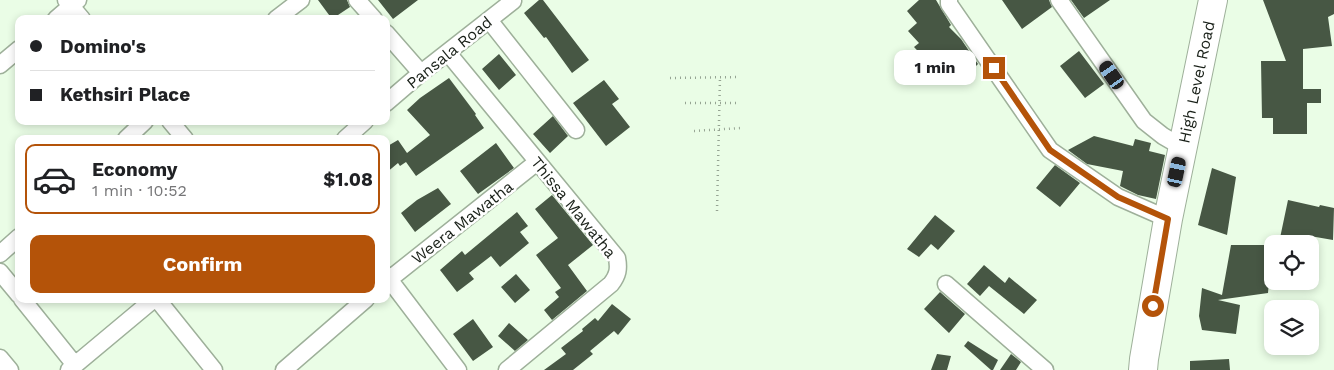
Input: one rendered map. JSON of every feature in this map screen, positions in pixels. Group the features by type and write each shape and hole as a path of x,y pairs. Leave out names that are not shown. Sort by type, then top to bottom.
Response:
{"highway":[{"name":"High Level Road","path":"1143,370 1168,219 1213,0"},
{"name":"High Level Road","path":"1162,370 1188,174 1224,0"}],"street":[{"path":"281,15 300,0"},
{"path":"357,0 370,15"},
{"path":"949,0 949,4 1050,150 1118,197 1168,219"},
{"path":"1059,0 1144,121 1182,148"},
{"name":"Pansala Road","path":"390,100 513,1"},
{"path":"60,15 72,2 80,15"},
{"path":"489,20 576,130"},
{"path":"390,38 421,74"},
{"path":"0,65 15,52"},
{"name":"Thissa Mawatha","path":"448,53 617,258 616,278 611,284 507,370"},
{"path":"130,135 141,125"},
{"path":"173,125 182,135"},
{"path":"350,135 361,125"},
{"name":"Weera Mawatha","path":"390,277 537,162"},
{"path":"0,254 15,240"},
{"path":"0,272 15,290"},
{"path":"390,283 458,370"},
{"path":"946,284 1045,370"},
{"path":"25,303 72,368 151,303"},
{"path":"159,303 214,370"},
{"path":"284,370 361,303"},
{"path":"0,358 10,370"}],"path":[{"path":"717,211 720,77"},
{"path":"670,78 740,77"},
{"path":"685,103 739,103"},
{"path":"694,131 741,128"}],"building":[{"path":"318,0 347,0 350,7 338,15 329,15"},
{"path":"378,0 418,0 393,19"},
{"path":"539,0 543,0 589,60 572,73 546,37 544,38 524,13"},
{"path":"919,0 936,0 951,25 949,27 961,39 978,64 960,82 953,75 944,84 929,70 933,67 914,47 919,43 908,31 917,23 907,11"},
{"path":"1002,0 1049,0 1052,7 1022,29"},
{"path":"1071,0 1110,0 1084,18"},
{"path":"1263,0 1334,0 1334,14 1328,17 1332,46 1303,49 1303,89 1321,89 1321,103 1307,103 1307,134 1273,134 1273,118 1262,118 1261,61 1286,61"},
{"path":"1079,51 1104,84 1085,98 1060,66"},
{"path":"499,54 516,75 499,90 482,69"},
{"path":"449,78 484,128 416,176 406,162 400,166 398,163 390,170 390,145 398,140 407,153 430,135 407,110 420,98"},
{"path":"604,80 619,99 612,104 630,127 606,146 573,103"},
{"path":"553,116 568,136 550,153 533,134"},
{"path":"1094,136 1133,146 1135,139 1151,143 1149,151 1165,155 1156,199 1138,195 1120,186 1123,171 1087,164 1068,150"},
{"path":"496,143 514,168 478,194 460,171"},
{"path":"1055,165 1080,183 1060,207 1036,188"},
{"path":"1212,168 1236,177 1227,235 1198,225"},
{"path":"438,188 451,204 415,232 401,213 417,200"},
{"path":"552,195 593,245 568,265 587,291 552,320 544,310 559,297 555,292 561,288 536,255 558,238 535,209"},
{"path":"1288,200 1319,207 1320,205 1334,208 1333,240 1319,238 1319,235 1281,235"},
{"path":"517,212 528,226 520,232 529,243 500,267 491,256 469,273 474,279 457,292 440,270 462,251 465,255"},
{"path":"935,215 955,231 938,250 931,244 919,257 907,249"},
{"path":"1231,245 1264,245 1264,290 1268,290 1268,293 1218,300 1240,305 1236,334 1202,330 1199,316 1202,288 1222,295"},
{"path":"984,265 1005,283 1009,277 1037,300 1024,314 989,286 980,296 967,284"},
{"path":"516,274 530,290 515,303 501,287"},
{"path":"940,292 965,314 949,333 924,309"},
{"path":"612,304 631,319 618,335 614,331 590,351 593,354 573,370 544,370 566,354 561,348 583,331 582,329 595,318 598,321"},
{"path":"473,319 493,347 473,361 453,334"},
{"path":"509,323 528,340 515,351 498,336"},
{"path":"968,341 998,360 993,370 964,346"},
{"path":"937,354 951,356 947,370 931,370"},
{"path":"1011,354 1021,362 1016,370 1000,370"},
{"path":"1229,359 1230,370 1190,370 1190,361"}],"route":[{"path":"994,68 1050,150 1118,197 1168,219 1153,306"}]}
